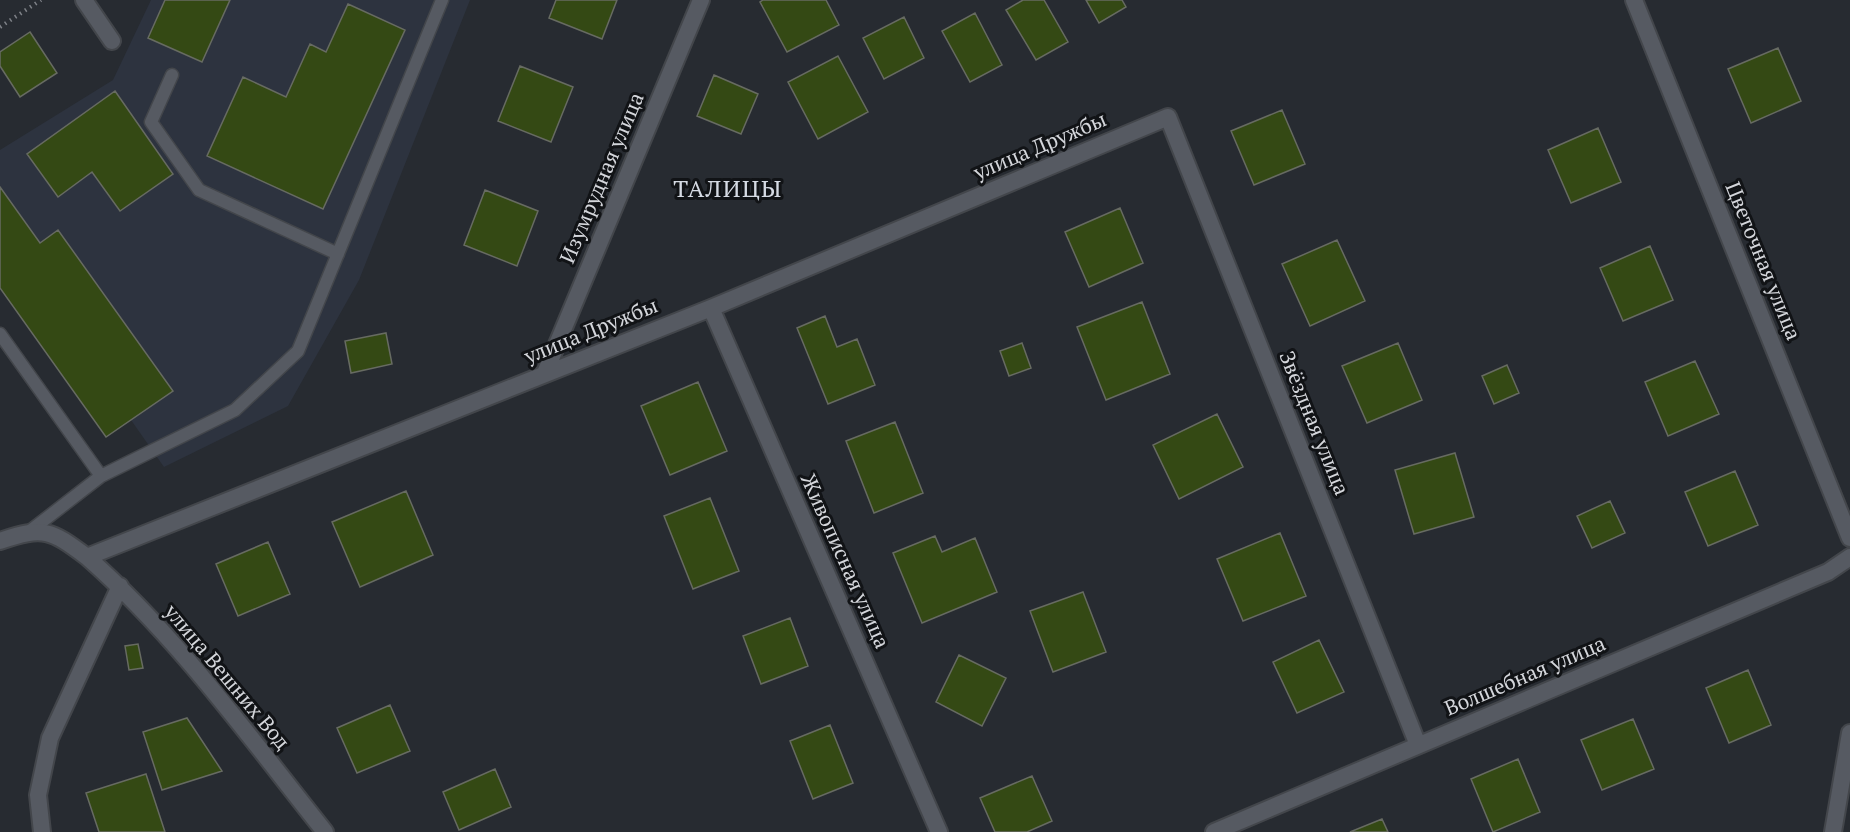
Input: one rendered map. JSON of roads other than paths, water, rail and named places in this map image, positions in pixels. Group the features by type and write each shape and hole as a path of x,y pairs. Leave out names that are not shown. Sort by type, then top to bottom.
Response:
{"street":[{"path":"84,0 112,41"},
{"name":"Изумрудная улица","path":"545,374 701,0"},
{"name":"Цветочная улица","path":"1634,0 1850,538"},
{"name":"улица Дружбы","path":"87,557 711,308 1168,117"},
{"name":"Звёздная улица","path":"1168,117 1418,745"},
{"name":"Живописная улица","path":"711,308 939,832"},
{"path":"0,542 30,531 59,536 87,557"},
{"name":"улица Вешних Вод","path":"87,557 120,586 174,644 325,832"},
{"name":"Волшебная улица","path":"1214,832 1828,572 1850,557"},
{"path":"42,832 38,795 50,738 120,586"},
{"path":"1833,832 1850,734"}],"lane":[{"path":"30,531 101,476 235,410 298,351 442,0"},
{"path":"172,75 151,122 199,190 338,254"},
{"path":"0,334 101,476"}],"district":[{"name":"ТАЛИЦЫ","path":"728,189"}]}
